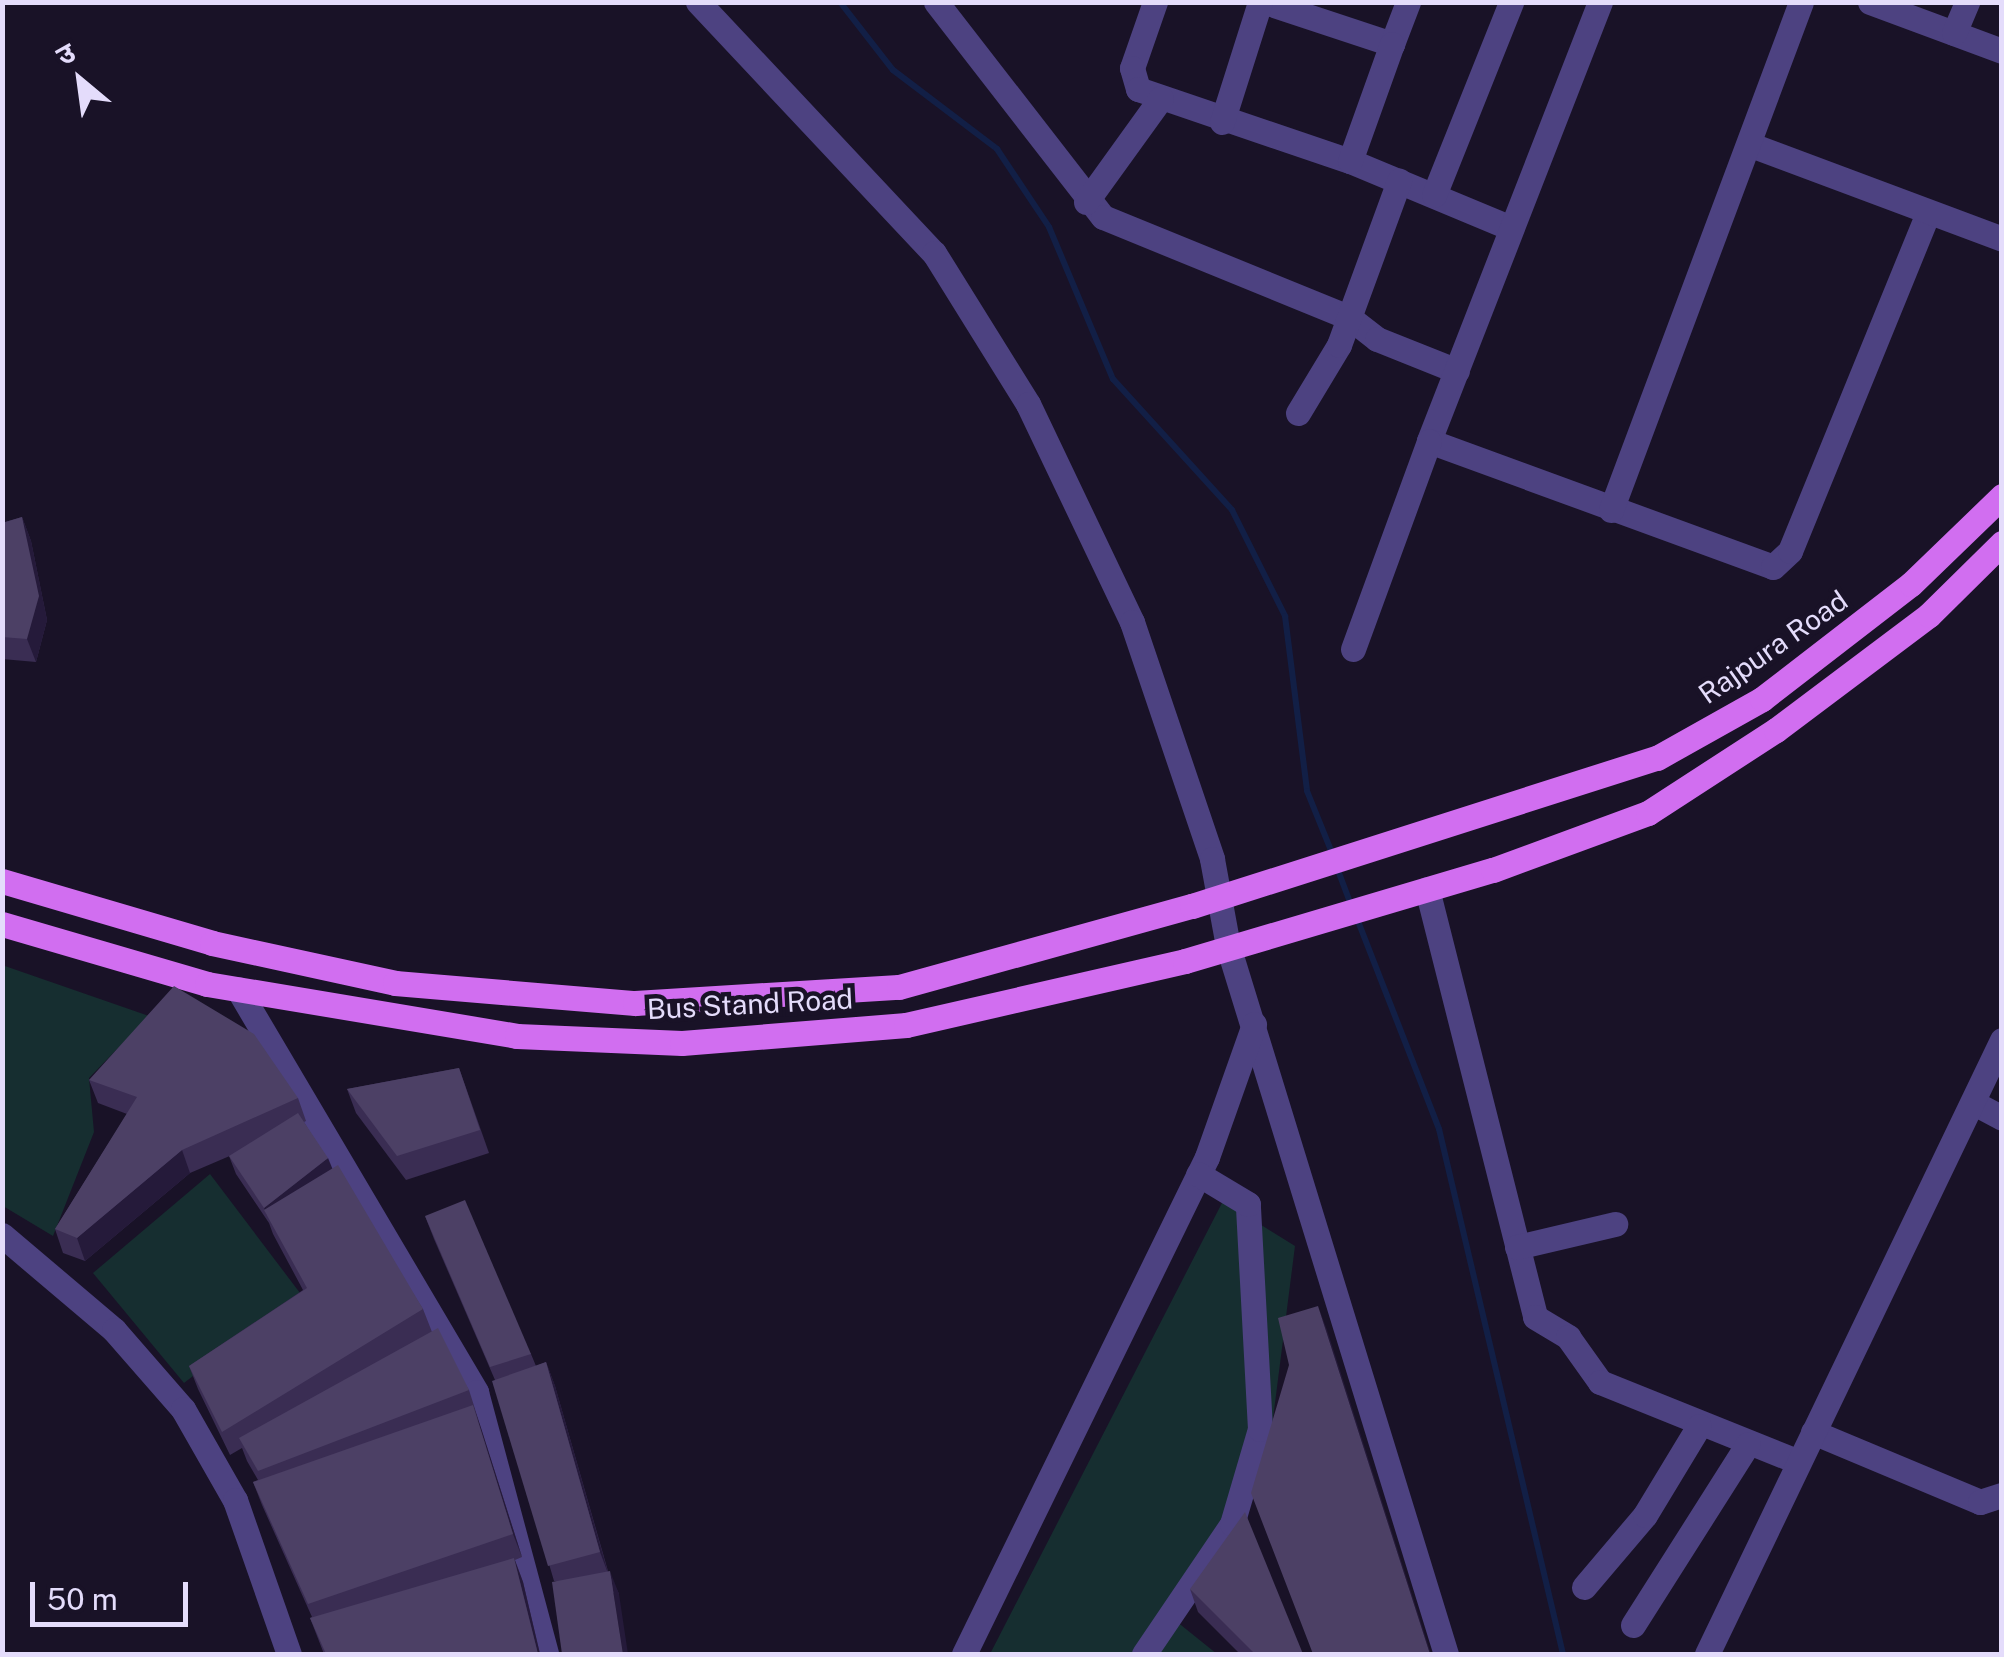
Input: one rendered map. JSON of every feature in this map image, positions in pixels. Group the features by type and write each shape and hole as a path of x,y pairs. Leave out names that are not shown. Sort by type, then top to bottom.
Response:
{"main road":[{"name":"Rajpura Road","path":"1374,848 1657,758 1762,699 1911,584 2002,496"},
{"name":"Bus Stand Road","path":"2,924 94,956 238,989 517,1036 682,1042 906,1024 1072,990 1493,870 1664,803 1776,730 1929,615 2002,543"},
{"name":"Bus Stand Road","path":"2,881 212,943 395,983 636,1003 899,987 1218,898 1374,848"}],"street":[{"path":"698,2 934,253 1028,404 1132,622 1206,842 1228,946 1446,1654"},
{"path":"1155,2 1130,76 1138,90 1222,122 1350,161 1511,228"},
{"path":"1222,122 1262,2 1392,44"},
{"path":"1350,161 1408,2"},
{"path":"1434,194 1511,2"},
{"path":"1611,510 1752,145 1801,2"},
{"path":"1870,2 2002,51"},
{"path":"1954,33 1967,2"},
{"path":"1353,649 1595,4"},
{"path":"942,5 1086,202 1118,226 1350,318 1378,339 1457,370"},
{"path":"1086,202 1161,98"},
{"path":"1752,145 2002,239"},
{"path":"1298,413 1350,318 1399,181"},
{"path":"1429,441 1760,566 1785,562 1928,212"},
{"path":"1427,889 1535,1317 1568,1337 1590,1374 1699,1426 1799,1462"},
{"path":"238,989 476,1392 546,1654"},
{"path":"964,1654 1198,1174 1230,1104 1254,1023"},
{"path":"1707,1654 2002,1040"},
{"path":"1974,1103 2002,1118"},
{"path":"1144,1654 1232,1524 1260,1429 1248,1204 1198,1174"},
{"path":"1517,1247 1615,1224"},
{"path":"2,1235 114,1330 183,1409 235,1500 289,1654"},
{"path":"1584,1586 1638,1526 1699,1426"},
{"path":"1813,1432 1980,1502 2002,1495"},
{"path":"1632,1625 1748,1444"},
{"path":"1402,1629 1436,1622"}],"green space":[{"path":"2,965 149,1016 89,1078 94,1132 53,1236 3,1206"},
{"path":"210,1174 300,1293 184,1383 93,1273"},
{"path":"1223,1201 1295,1246 1268,1458 1171,1617 1217,1654 990,1654"}],"building":[{"path":"22,517 39,596 27,639 2,637 2,523"},
{"path":"174,986 254,1034 298,1098 182,1150 77,1238 55,1229 137,1097 89,1080"},
{"path":"459,1068 480,1130 397,1156 347,1089"},
{"path":"298,1113 328,1158 264,1208 229,1156"},
{"path":"338,1165 423,1309 222,1432 189,1366 307,1288 264,1210"},
{"path":"465,1200 531,1354 490,1367 425,1216"},
{"path":"1318,1306 1430,1654 1313,1654 1251,1493 1289,1365 1278,1318"},
{"path":"438,1328 469,1390 258,1471 239,1438"},
{"path":"546,1362 600,1552 548,1566 492,1381"},
{"path":"473,1405 513,1534 308,1604 253,1482"},
{"path":"1245,1512 1303,1654 1255,1654 1190,1589"},
{"path":"514,1558 538,1654 326,1654 310,1618"},
{"path":"610,1571 623,1654 562,1654 552,1582"}],"waterway":[{"path":"840,2 893,70 997,149 1049,227 1113,379 1232,510 1285,616 1307,791 1332,853"},
{"path":"1336,865 1351,905"},
{"path":"1356,916 1439,1129 1563,1654"}]}
